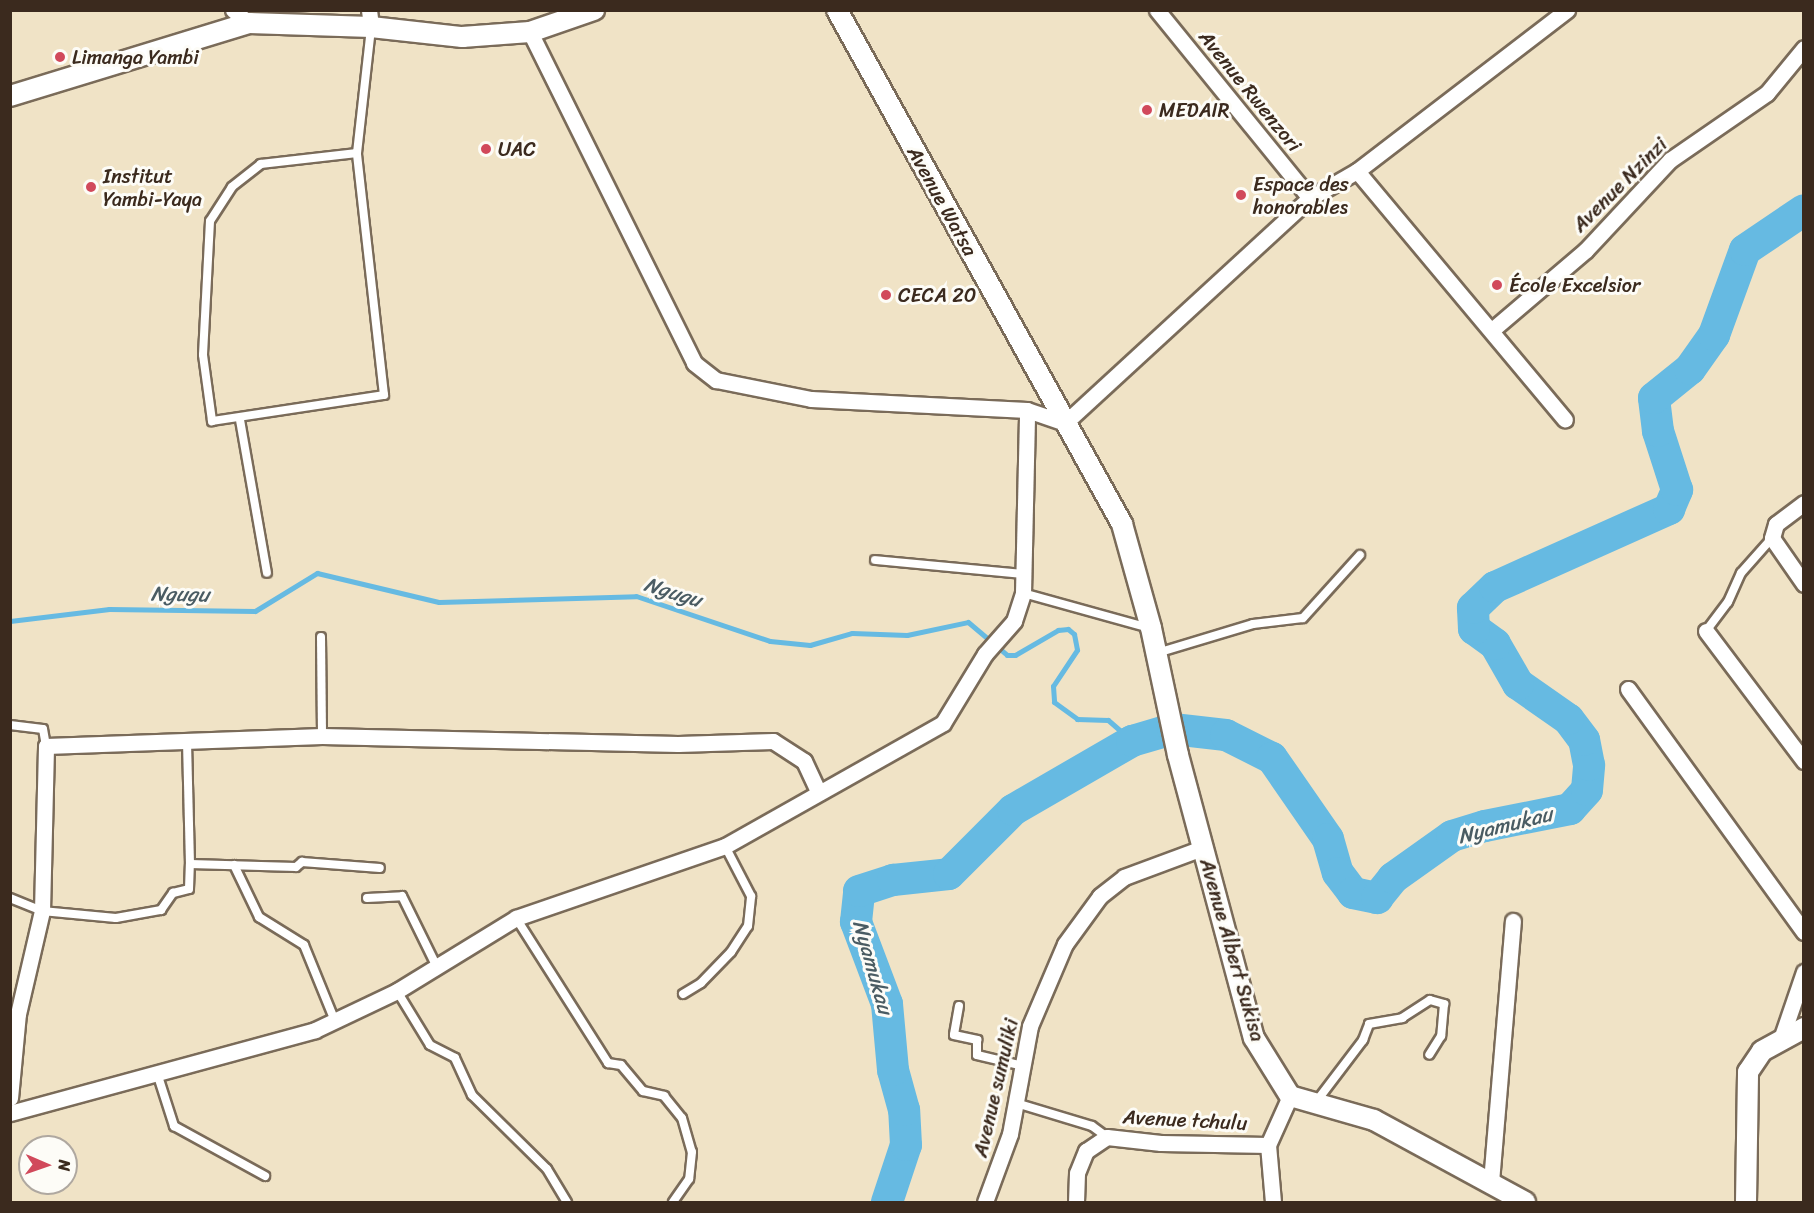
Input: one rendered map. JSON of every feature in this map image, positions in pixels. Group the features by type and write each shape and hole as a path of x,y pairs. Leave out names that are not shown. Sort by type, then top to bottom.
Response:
{"street":[{"path":"233,10 249,23"},
{"path":"10,96 249,23 370,19 462,37 530,32 594,10"},
{"name":"Avenue Watsa","path":"837,10 1122,525 1151,628"},
{"name":"Avenue Rwenzori","path":"1157,10 1310,198"},
{"path":"530,32 694,363 716,380 810,399 1027,410 1065,423 1310,198 1357,171 1567,10"},
{"name":"Avenue Nzinzi","path":"1492,330 1586,250 1670,160 1767,93 1803,48"},
{"path":"1357,171 1565,420"},
{"path":"10,1113 315,1030 397,991 516,918 725,846 943,723 985,654 1014,621 1023,593 1027,410"},
{"path":"1803,503 1776,524 1772,538 1803,584"},
{"name":"Avenue Albert Sukisa","path":"1151,628 1178,755 1254,1038 1290,1096"},
{"path":"1706,631 1803,761"},
{"path":"1628,689 1803,932"},
{"path":"10,1098 14,1013 42,910 46,746 322,736 678,744 773,741 804,761 819,793"},
{"name":"Avenue sumuliki","path":"985,1203 1010,1134 1030,1026 1065,944 1100,896 1124,877 1202,848"},
{"path":"1491,1182 1513,921"},
{"path":"1781,1039 1803,972"},
{"path":"1746,1203 1748,1072 1762,1051 1803,1028"},
{"path":"1273,1203 1268,1145 1290,1096 1374,1120 1491,1182 1525,1203"},
{"name":"Avenue tchulu","path":"1076,1203 1077,1173 1086,1151 1107,1137 1161,1143 1268,1145"}],"lane":[{"path":"357,153 261,164 232,187 210,221 203,355 212,421 240,420 384,395 357,153 370,19"},
{"path":"240,420 267,573"},
{"path":"1706,631 1728,602 1741,573 1772,538"},
{"path":"1155,654 1253,624 1303,618 1360,555"},
{"path":"875,560 1024,574"},
{"path":"1023,593 1151,628"},
{"path":"321,638 322,736"},
{"path":"10,725 43,729 46,746"},
{"path":"10,898 42,910 116,918 161,910 172,893 189,889 187,742"},
{"path":"683,994 701,983 731,952 748,926 751,896 725,846"},
{"path":"190,864 296,867 302,862 380,868"},
{"path":"234,865 259,917 304,945 335,1021"},
{"path":"367,898 402,896 437,967"},
{"path":"516,918 608,1063 621,1065 643,1091 664,1096 682,1118 692,1152 689,1179 673,1203"},
{"path":"397,991 430,1045 455,1058 472,1095 547,1169 567,1203"},
{"path":"1315,1103 1363,1040 1369,1024 1402,1018 1430,1000 1444,1004 1441,1036 1429,1054"},
{"path":"959,1006 954,1035 977,1040 977,1055 1023,1066"},
{"path":"158,1073 174,1126 265,1176"},
{"path":"1016,1103 1092,1125 1107,1137"}],"waterway":[{"name":"Nyamukau","path":"887,1202 906,1145 904,1110 893,1070 887,1004 856,922 859,891 893,880 949,874 1013,810 1132,741 1173,729 1226,735 1272,758 1328,839 1338,873 1353,893 1377,898 1393,878 1452,836 1485,826 1570,809 1587,790 1589,765 1584,740 1568,719 1518,684 1495,644 1474,629 1473,608 1495,587 1669,509 1677,490 1658,431 1654,398 1690,369 1714,335 1745,250 1804,210"},
{"name":"Ngugu","path":"10,621 109,609 255,611 317,573 439,602 636,596 770,641 810,645 852,633 907,635 968,622 1007,655 1015,655 1058,630 1068,629 1074,634 1077,650 1053,686 1054,702 1077,719 1108,720 1132,741"}],"place":[{"name":"Limanga Yambi","path":"60,57"},
{"name":"MEDAIR","path":"1147,110"},
{"name":"UAC","path":"486,149"},
{"name":"Institut Yambi-Yaya","path":"91,187"},
{"name":"Espace des honorables","path":"1241,195"},
{"name":"École Excelsior","path":"1497,285"},
{"name":"CECA 20","path":"886,295"}]}
